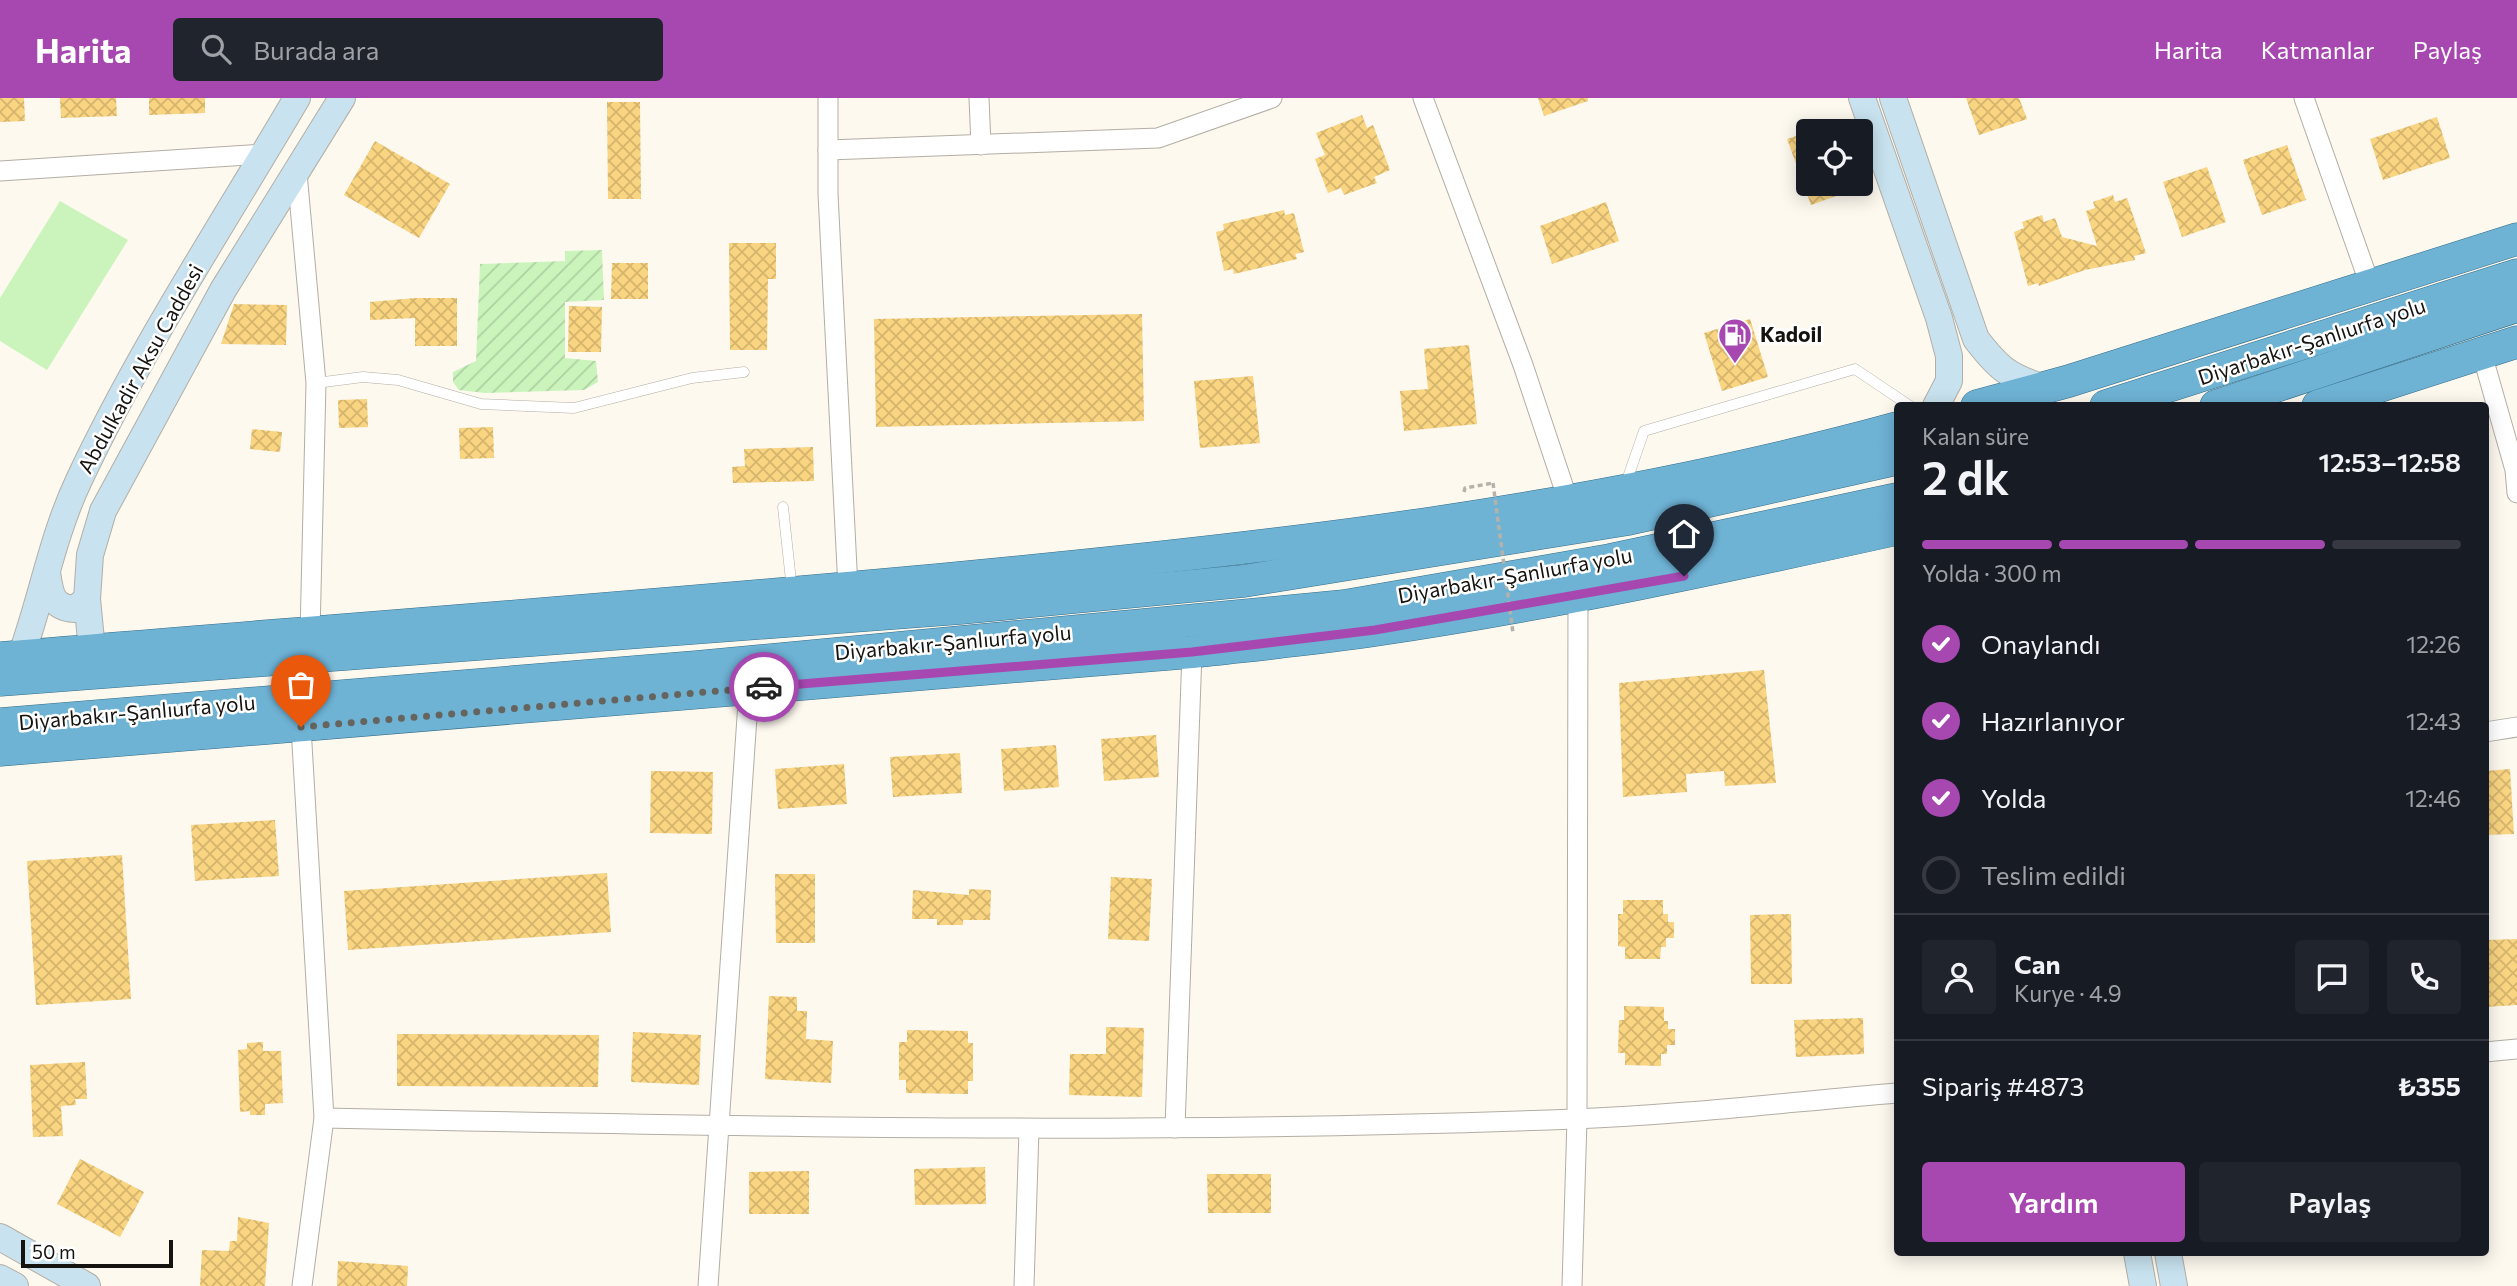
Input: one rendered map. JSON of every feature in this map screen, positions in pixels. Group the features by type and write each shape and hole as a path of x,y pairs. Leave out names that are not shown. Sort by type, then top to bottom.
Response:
{"highway":[{"path":"1992,402 2517,239"},
{"name":"Diyarbakır-Şanlıurfa yolu","path":"2119,402 2517,275"},
{"name":"Diyarbakır-Şanlıurfa yolu","path":"2228,402 2517,306"},
{"path":"2331,402 2517,342"},
{"path":"10,657 792,594 1304,542 1502,514 1623,491 1894,429"},
{"name":"Diyarbakır-Şanlıurfa yolu","path":"0,680 961,608 1244,581 1629,519 1894,460"},
{"name":"Diyarbakır-Şanlıurfa yolu","path":"0,724 696,667 1344,606 1610,560 1894,500"},
{"path":"0,750 1192,652 1375,630 1578,596 1894,530"}],"main road":[{"name":"Abdulkadir Aksu Caddesi","path":"10,657 37,612 53,541 78,481 116,408 298,98"},
{"name":"Abdulkadir Aksu Caddesi","path":"92,650 87,599 90,555 103,511 223,290 342,98"},
{"path":"1862,98 1939,318 1949,356 1949,381 1938,402"},
{"path":"1892,98 1976,339 1998,368 2013,378 2044,388"},
{"path":"47,570 50,594 55,603 64,608 75,609 87,599"},
{"path":"0,1237 87,1286"},
{"path":"2138,1256 2143,1286"},
{"path":"2169,1256 2174,1286"},
{"path":"0,1278 15,1286"}],"street":[{"path":"828,98 828,150 848,588"},
{"path":"979,98 981,145"},
{"path":"828,150 1158,138 1272,98"},
{"path":"1423,98 1455,190 1523,365 1568,500"},
{"path":"2304,98 2370,285"},
{"path":"0,171 263,155"},
{"path":"297,173 316,383 310,634"},
{"path":"2482,354 2515,470 2517,493"},
{"path":"1572,1286 1577,1119 1578,596"},
{"path":"1174,1128 1192,652"},
{"path":"708,1286 749,688"},
{"path":"301,727 324,1118 302,1286"},
{"path":"2489,731 2517,727"},
{"path":"2489,1052 2517,1049"},
{"path":"324,1118 720,1127 1029,1130 1174,1128 1577,1119 1894,1093"},
{"path":"1024,1286 1029,1130"}],"lane":[{"path":"1623,491 1644,431 1855,369 1904,402"},
{"path":"316,383 375,378 398,380 481,404 574,408 692,378 744,372"},
{"path":"783,507 792,594"}],"path":[{"path":"1493,483 1513,632"}],"green space":[{"path":"60,201 128,240 47,370 0,341 0,298"},
{"path":"602,250 604,300 565,302 565,358 596,361 598,382 584,390 485,393 459,390 453,382 453,372 476,361 480,264 565,261 565,251"}],"building":[{"path":"0,98 24,98 25,121 0,122"},
{"path":"60,98 116,98 117,116 61,118"},
{"path":"149,98 205,98 205,113 149,115"},
{"path":"1538,98 1588,98 1588,101 1544,116"},
{"path":"1966,98 2019,98 2027,119 1979,135"},
{"path":"607,102 640,102 641,199 608,199"},
{"path":"1362,115 1367,128 1373,125 1390,170 1374,177 1377,183 1344,195 1341,188 1328,193 1315,159 1325,155 1316,133"},
{"path":"2437,117 2450,158 2383,180 2370,139"},
{"path":"1796,136 1796,164 1787,139"},
{"path":"375,141 450,184 419,238 344,195"},
{"path":"2287,145 2306,200 2262,215 2243,160"},
{"path":"2207,167 2226,222 2182,237 2163,182"},
{"path":"2113,195 2115,202 2127,198 2146,253 2134,256 2135,260 2085,270 2039,286 2038,283 2028,286 2014,232 2024,228 2022,222 2042,215 2044,222 2055,218 2062,237 2097,246 2086,211 2095,208 2093,202"},
{"path":"1808,196 1836,196 1811,205"},
{"path":"1606,202 1619,241 1552,264 1540,226"},
{"path":"1284,210 1285,215 1294,213 1304,252 1295,254 1297,259 1234,274 1233,269 1224,271 1216,232 1224,230 1223,224"},
{"path":"729,243 776,243 776,279 768,279 767,350 730,350"},
{"path":"612,263 648,263 648,299 611,299"},
{"path":"457,298 457,346 415,346 415,318 370,320 370,302"},
{"path":"234,304 287,305 286,345 221,344"},
{"path":"569,306 602,307 601,352 568,352"},
{"path":"1142,314 1144,421 876,427 874,319"},
{"path":"1750,319 1768,377 1722,391 1704,333"},
{"path":"1469,345 1477,424 1404,431 1400,391 1428,389 1424,349"},
{"path":"1253,376 1260,443 1200,448 1194,381"},
{"path":"367,399 368,427 339,428 338,400"},
{"path":"493,427 494,458 460,459 459,428"},
{"path":"252,429 282,432 280,452 250,449"},
{"path":"813,447 814,481 733,483 732,467 745,466 744,449"},
{"path":"1764,670 1776,783 1725,786 1724,771 1686,774 1687,792 1623,797 1619,683"},
{"path":"1156,735 1159,777 1104,781 1101,739"},
{"path":"1056,745 1059,787 1004,791 1001,749"},
{"path":"960,753 962,793 893,797 890,757"},
{"path":"844,764 847,804 778,809 775,769"},
{"path":"2510,769 2514,834 2489,835 2489,771"},
{"path":"651,771 713,772 712,834 650,833"},
{"path":"275,820 279,876 195,881 191,825"},
{"path":"122,855 131,999 36,1005 27,861"},
{"path":"607,873 611,932 348,950 344,891"},
{"path":"775,874 815,874 815,943 776,943"},
{"path":"1111,877 1152,879 1149,941 1108,939"},
{"path":"969,889 991,890 990,920 963,920 963,925 937,925 937,919 912,919 913,890 969,895"},
{"path":"1623,900 1663,900 1663,914 1668,914 1668,922 1674,922 1674,938 1666,938 1666,947 1661,947 1660,959 1625,959 1625,947 1618,946 1618,914 1623,914"},
{"path":"1791,914 1792,984 1751,984 1750,915"},
{"path":"2517,939 2517,1005 2489,1007 2489,940"},
{"path":"769,996 797,997 797,1011 807,1011 806,1039 833,1041 831,1083 765,1079"},
{"path":"1624,1006 1664,1007 1664,1021 1668,1021 1668,1029 1675,1029 1675,1045 1667,1045 1667,1054 1661,1054 1661,1066 1625,1065 1625,1053 1618,1053 1619,1020 1624,1020"},
{"path":"1863,1018 1864,1054 1796,1057 1794,1020"},
{"path":"1106,1027 1144,1028 1142,1097 1069,1095 1070,1054 1106,1054"},
{"path":"907,1030 968,1031 968,1043 973,1043 973,1081 968,1081 968,1094 906,1093 906,1080 899,1080 899,1042 907,1042"},
{"path":"633,1032 701,1035 699,1085 631,1082"},
{"path":"397,1034 599,1035 598,1087 397,1086"},
{"path":"263,1042 263,1051 281,1051 283,1103 265,1104 265,1115 250,1115 250,1111 240,1112 238,1050 247,1049 247,1043"},
{"path":"85,1062 87,1099 75,1099 76,1105 61,1106 63,1136 33,1137 30,1065"},
{"path":"80,1159 144,1192 120,1237 57,1204"},
{"path":"985,1167 986,1204 915,1205 914,1169"},
{"path":"809,1171 809,1214 749,1214 749,1172"},
{"path":"1207,1174 1271,1174 1271,1213 1208,1213"},
{"path":"238,1217 269,1223 265,1286 200,1286 202,1250 229,1251 230,1241 237,1241"},
{"path":"338,1261 408,1266 407,1286 337,1286"}],"way so far":[{"path":"301,727 764,687"}],"place":[{"name":"Kadoil","path":"1735,365"}],"route":[{"path":"764,687 1192,652 1375,630 1519,607 1684,576"}]}
